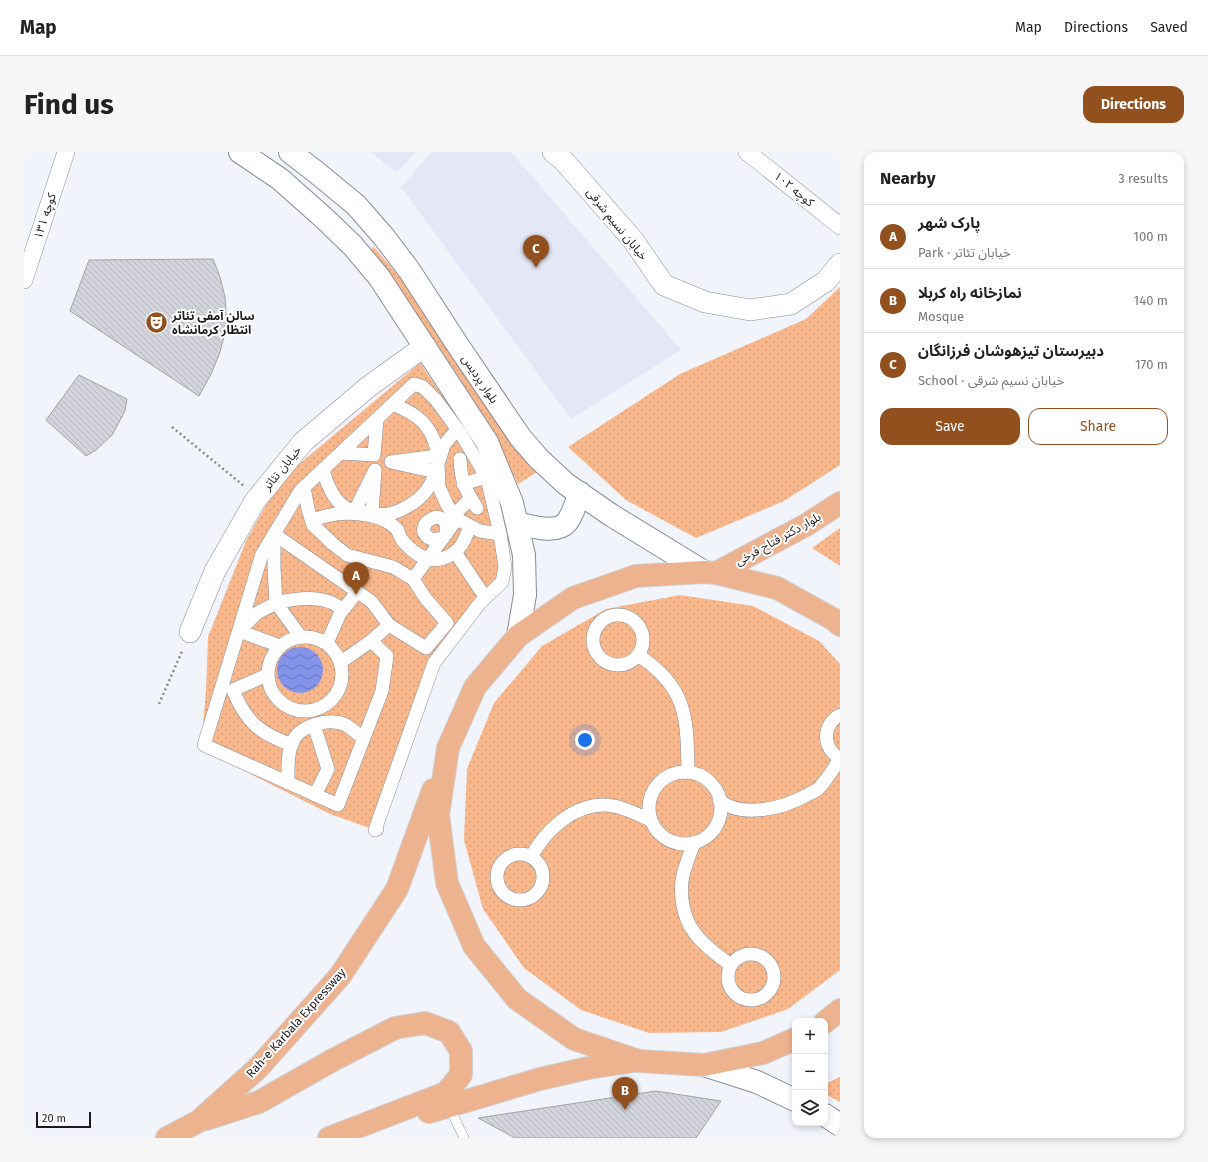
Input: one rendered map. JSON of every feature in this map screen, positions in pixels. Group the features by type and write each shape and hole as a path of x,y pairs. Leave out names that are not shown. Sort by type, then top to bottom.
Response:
{"highway":[{"name":"بلوار دکتر فتاح فرخی","path":"710,572 806,525 840,503"},
{"path":"639,1061 574,1039 517,1000 474,946 447,883 438,816 448,748 475,687 518,636 573,598 636,576 710,572 777,588 833,619 840,626"},
{"name":"Rah-e Karbala Expressway","path":"167,1138 199,1121 258,1068 344,970 397,889 448,748"},
{"path":"828,1020 840,1010"},
{"path":"199,1121 259,1102 333,1060 395,1028 426,1023 449,1032 461,1051 461,1075 446,1093 329,1138"},
{"path":"334,1138 540,1079 581,1069 639,1061 704,1065 763,1053 792,1039"}],"main road":[{"path":"240,152 280,179 326,219 353,246 378,276 487,442 512,503 508,528 524,555 525,595 518,636"},
{"name":"بلوار پردیس","path":"290,152 356,205 384,237 409,270 520,437 539,459 566,484 611,515 710,572"},
{"path":"508,528 555,528 566,523 573,512 580,493"},
{"path":"704,1065 757,1082 792,1099"},
{"path":"828,1117 840,1125"}],"street":[{"name":"کوچه ۱۳۱","path":"24,280 66,152"},
{"name":"خیابان نسیم شرقی","path":"553,152 564,161 633,240 664,285 705,302 750,310 792,304 826,281 840,264"},
{"name":"کوچه ۱۰۲","path":"747,152 840,226"},
{"name":"خیابان تئاتر","path":"190,632 215,571 258,497 303,442 368,387 425,346"},
{"path":"371,641 387,656 382,691 338,805 204,745 262,554 300,491 414,384 423,387 436,400 457,429 486,477 508,528 505,567 502,582 485,597 434,663 375,830 377,828"},
{"path":"393,404 405,409 418,418 433,439 437,451 439,487 456,517 480,531 508,528"},
{"path":"372,514 376,470 371,462 374,455 377,419"},
{"path":"323,470 328,486 336,500 347,509 372,514 387,515 404,509 420,498 429,487 437,472 444,445 457,429"},
{"path":"341,453 374,455 379,453 385,454 391,462 437,472 461,472 486,477"},
{"path":"391,462 437,456"},
{"path":"376,470 384,471 389,467 391,462"},
{"path":"354,510 376,470"},
{"path":"413,580 456,517 474,503 461,472"},
{"path":"274,534 372,602 389,625 426,648 447,623 426,599 413,580 393,567 347,554 333,544 313,525 304,487"},
{"path":"312,520 336,514 352,514 384,520 396,529 401,539 412,551 424,558 436,561 452,555 460,548 470,526"},
{"path":"274,534 276,603 301,637"},
{"path":"456,552 485,597"},
{"path":"327,643 342,609 343,610 357,592"},
{"path":"239,632 257,613 276,603 295,599 316,599 330,602 342,609"},
{"path":"341,662 371,641 389,625"},
{"path":"239,632 280,646"},
{"path":"306,636 327,643 337,654 341,662 343,678 340,689 333,700 322,708 310,711 297,711 285,706 276,698 270,687 267,675 269,662 274,652 283,643 294,638 306,636"},
{"path":"638,655 666,678 680,700 685,720 688,773"},
{"path":"220,694 267,675"},
{"path":"233,690 242,710 250,721 262,732 292,745"},
{"path":"327,704 345,725 363,738"},
{"path":"301,711 301,732"},
{"path":"719,800 725,805 736,808 759,810 780,807 818,789 840,758 831,751 827,744 826,736 827,728 832,721 840,715"},
{"path":"288,783 289,759 292,742 301,732 314,724 330,722 345,725"},
{"path":"314,724 328,769 315,795"},
{"path":"328,769 349,776"},
{"path":"680,772 693,773 704,778 713,786 719,800 721,809 718,821 712,831 704,838 694,843 683,844 672,842 662,836 654,828 651,820 649,805 652,793 659,783 668,776 680,772"},
{"path":"531,857 542,839 556,825 575,813 588,808 604,805 625,809 651,820"},
{"path":"694,843 683,876 683,902 686,917 693,932 718,956 731,965"}],"lane":[{"path":"449,1106 464,1138"}],"path":[{"path":"172,427 258,497"},
{"path":"159,704 190,632"}],"shaded area":[{"path":"371,152 415,152 397,173"},
{"path":"431,152 511,152 681,350 571,419 401,187"},
{"path":"373,246 403,281 539,471 518,484 487,423 469,393 431,336 371,252"},
{"path":"840,287 840,465 784,501 696,538 626,500 568,447 680,374 806,319"},
{"path":"420,363 480,451 505,506 510,535 500,572 490,592 427,662 375,830 330,814 201,749 206,690 208,637 246,541 280,480"},
{"path":"840,528 840,566 812,548"},
{"path":"680,595 753,606 819,641 840,664 840,970 788,1009 721,1032 649,1033 581,1010 524,968 483,909 464,840 467,769 494,703 542,646 606,609"},
{"path":"840,1077 840,1102 828,1096 828,1083"}],"water":[{"path":"295,647 305,647 317,653 322,661 322,679 317,687 309,692 295,693 287,690 280,683 277,675 277,665 280,657 287,650"}],"building":[{"name":"سالن آمفی تئاتر انتظار کرمانشاه","path":"213,259 220,277 225,297 225,333 219,355 199,396 70,311 89,260"},
{"path":"79,375 127,399 125,411 112,435 96,450 86,456 46,420"},
{"path":"656,1091 721,1101 696,1138 515,1138 478,1118"}],"place":[{"name":"دبیرستان تیزهوشان فرزانگان","path":"536,268"},
{"name":"سالن آمفی تئاتر انتظار کرمانشاه","path":"157,323"},
{"name":"پارک شهر","path":"356,595"},
{"name":"نمازخانه راه کربلا","path":"625,1110"}]}
